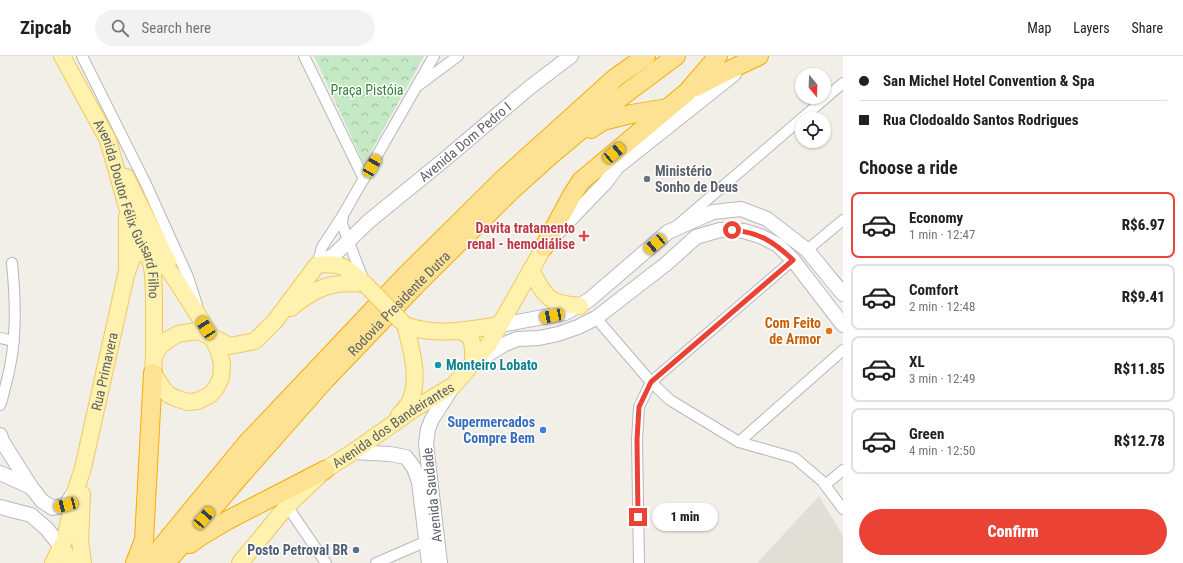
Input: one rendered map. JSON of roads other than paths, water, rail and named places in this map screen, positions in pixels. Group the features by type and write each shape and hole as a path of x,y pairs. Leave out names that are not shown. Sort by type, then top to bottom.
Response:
{"highway":[{"name":"Rodovia Presidente Dutra","path":"148,563 246,444 406,275 502,179 615,78 646,56"},
{"name":"Rodovia Presidente Dutra","path":"166,563 326,379 422,279 512,190 552,154 613,103 676,56"},
{"path":"688,101 718,56"},
{"path":"552,154 603,121 631,114 670,108 688,101 715,77 759,56"},
{"path":"544,246 572,195 582,181 670,108"},
{"path":"135,563 144,540 154,364"},
{"path":"166,563 198,538 228,520 325,470"}],"main road":[{"name":"Avenida Doutor Félix Guisard Filho","path":"62,56 108,140 134,227 141,242 147,250 153,273 154,364"},
{"name":"Avenida Dom Pedro I","path":"317,265 334,255 369,221 529,88 571,56"},
{"name":"Avenida dos Bandeirantes","path":"240,563 287,506 325,470 414,409 454,385 489,344 544,246 605,183 617,167 688,101"},
{"path":"108,140 178,282 212,337 219,352 222,364 221,378 216,388 210,395 198,401 188,402 178,400 169,395 164,390 154,364 161,346 169,339 178,334 197,331 212,337 230,346 254,341 275,321 306,296 331,285 352,283 365,284"},
{"path":"126,275 127,207"},
{"path":"275,321 317,265 333,264 346,268 365,284 405,325 415,329 430,332 460,331 565,313 589,300 668,232 713,212 741,209 767,219 807,250 841,292 825,302"},
{"path":"473,363 505,344 517,339 539,338 558,334 578,327 596,318 696,237 720,230 744,231 760,236 778,245 793,260 843,325"},
{"path":"126,275 133,256 147,250 159,256 178,282"},
{"path":"644,253 658,269"},
{"path":"531,270 543,293 553,301 562,304 580,306"},
{"name":"Rua Primavera","path":"53,563 65,538 76,489 83,468 126,275"},
{"path":"154,296 159,281 168,277 178,282"},
{"path":"390,426 409,403 414,389 415,375 412,350 405,325"},
{"path":"460,331 471,337 474,349 473,363"},
{"name":"Avenida Saudade","path":"440,563 426,444 428,429 432,419 454,385"},
{"path":"0,435 2,441 31,487 42,500 53,508 66,505 76,489"},
{"name":"Avenida Saudade","path":"353,452 390,454 406,457 414,468 419,482 429,563"},
{"name":"Rua Primavera","path":"83,468 80,541 83,563"},
{"path":"0,473 31,487"},
{"path":"0,508 31,515 48,529 72,563"}],"street":[{"path":"82,56 145,182 188,277 201,320"},
{"path":"304,56 364,179"},
{"path":"317,265 322,247 343,215 434,56"},
{"path":"416,88 458,56"},
{"path":"668,232 843,83"},
{"path":"343,215 342,224 365,284"},
{"path":"807,250 843,220"},
{"path":"639,563 637,440 639,407 651,382 793,260"},
{"path":"0,405 9,372 14,341 15,296 12,263"},
{"path":"596,318 651,382 670,400 739,442 795,458 822,481 843,509"},
{"path":"0,338 14,341"},
{"path":"739,442 843,350"},
{"path":"825,485 843,470"},
{"path":"287,506 326,563"},
{"path":"376,563 427,541"}],"place":[{"name":"Ministério Sonho de Deus","path":"647,179"},
{"name":"Davita tratamento renal - hemodiálise","path":"584,236"},
{"name":"Com Feito de Armor","path":"829,331"},
{"name":"Monteiro Lobato","path":"438,365"},
{"name":"Supermercados Compre Bem","path":"543,430"},
{"name":"Posto Petroval BR","path":"356,550"}],"park label":[{"name":"Praça Pistóia","path":"367,90"}]}
